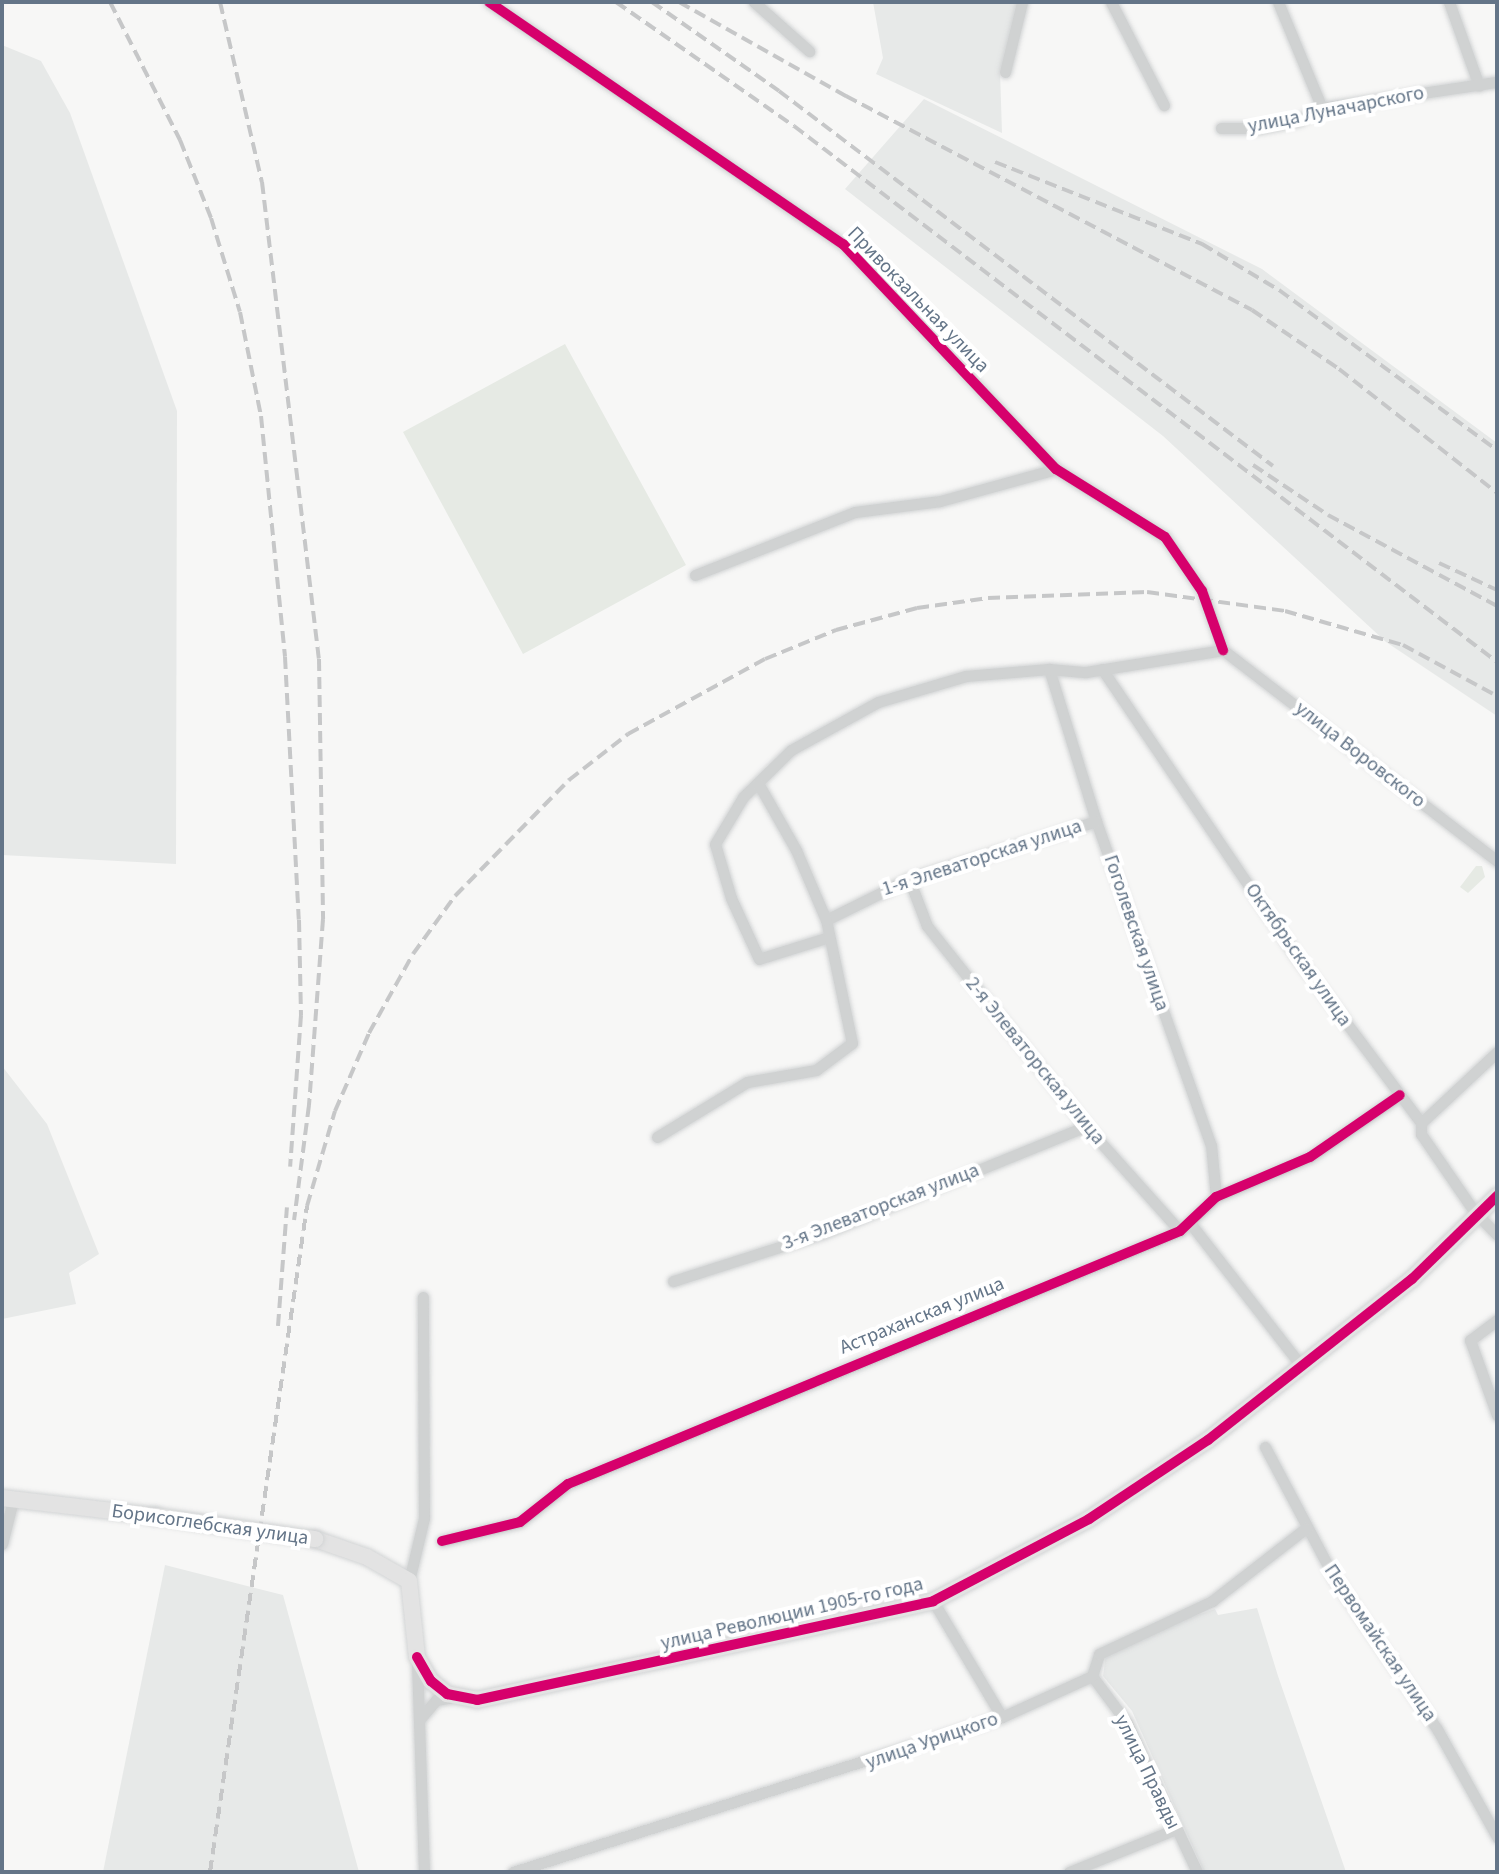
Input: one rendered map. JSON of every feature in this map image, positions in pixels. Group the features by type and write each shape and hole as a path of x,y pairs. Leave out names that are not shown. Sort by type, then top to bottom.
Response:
{"street":[{"name":"Привокзальная улица","path":"489,2 843,244 1056,469 1165,537 1202,591 1223,650"},
{"path":"754,2 809,51"},
{"path":"1005,72 1022,2"},
{"path":"1111,2 1164,105"},
{"path":"1278,2 1322,108"},
{"path":"1449,2 1479,86"},
{"name":"улица Луначарского","path":"1221,128 1258,128 1299,120 1322,108 1497,82"},
{"path":"695,575 855,512 940,501 1056,469"},
{"path":"829,937 759,959 731,898 715,844 758,783 791,750 878,702 966,676 1049,669 1102,669 1223,650"},
{"name":"улица Воровского","path":"1223,650 1497,861"},
{"name":"Гоголевская улица","path":"1049,669 1096,821 1211,1145 1216,1197"},
{"name":"Октябрьская улица","path":"1102,669 1294,953 1421,1123 1421,1134 1479,1216 1497,1235"},
{"path":"657,1137 747,1082 816,1070 852,1043 826,920 796,850 758,783"},
{"name":"1-я Элеваторская улица","path":"826,920 909,879 1096,821"},
{"name":"2-я Элеваторская улица","path":"909,879 927,926 1086,1126 1180,1231"},
{"path":"1421,1123 1497,1052"},
{"name":"Астраханская улица","path":"442,1541 520,1522 568,1484 1180,1231 1216,1197 1310,1157 1400,1095"},
{"name":"3-я Элеваторская улица","path":"673,1281 823,1233 1086,1126"},
{"name":"улица Революции 1905-го года","path":"456,1697 477,1700 518,1693 933,1601 1089,1519 1208,1440 1412,1279 1497,1196"},
{"path":"1190,1223 1302,1367"},
{"path":"423,1297 424,1518 409,1581 417,1657 424,1872"},
{"path":"1497,1320 1470,1340 1497,1415"},
{"name":"Первомайская улица","path":"1265,1447 1306,1528 1437,1729 1497,1837"},
{"path":"2,1544 7,1499"},
{"name":"Борисоглебская улица","path":"7,1499 315,1539 367,1557 409,1581"},
{"name":"улица Урицкого","path":"513,1872 1002,1717 1092,1676 1099,1654 1212,1601 1306,1528"},
{"path":"933,1601 1002,1717"},
{"path":"417,1657 431,1681 456,1697"},
{"name":"улица Правды","path":"1092,1676 1127,1723 1197,1872"},
{"path":"419,1723 436,1700 456,1697"},
{"path":"1069,1872 1176,1829"}],"shaded area":[{"path":"873,2 1017,2 1000,71 1002,133 876,74 883,58"},
{"path":"2,45 41,61 70,113 177,411 176,864 2,855"},
{"path":"924,99 1262,269 1497,443 1497,716 1386,642 1163,436 845,189"},
{"path":"565,344 686,565 523,654 403,432"},
{"path":"1476,866 1482,866 1485,877 1468,893 1460,887"},
{"path":"2,1066 47,1124 99,1254 69,1273 76,1304 2,1319"},
{"path":"165,1565 283,1595 359,1872 103,1872"},
{"path":"1257,1608 1346,1872 1204,1872 1132,1711 1103,1676 1106,1654 1150,1631 1215,1609 1218,1615"}],"railway":[{"path":"110,2 180,140 211,218 240,312 261,416 285,657 299,920 301,1015 290,1167"},
{"path":"220,2 262,182 319,659 323,919 309,1105 294,1220"},
{"path":"616,2 794,126 1497,662"},
{"path":"652,2 779,91 1273,466"},
{"path":"679,2 846,96 1252,310 1339,369 1497,493"},
{"path":"995,162 1202,244 1279,290 1497,450"},
{"path":"1253,465 1328,515 1497,606"},
{"path":"1439,563 1497,590"},
{"path":"210,1872 307,1206 335,1111 369,1033 413,954 455,896 569,780 628,734 765,659 836,630 917,608 988,598 1147,592 1285,611 1403,645 1497,696"},
{"path":"278,1326 287,1207"}],"cycle path":[{"path":"489,2 843,244 1056,469 1165,537 1202,591 1223,650"},
{"path":"442,1541 520,1522 568,1484 1180,1231 1216,1197 1310,1157 1400,1095"},
{"path":"417,1657 431,1681 447,1694 477,1700 933,1601 1089,1519 1208,1440 1412,1279 1497,1196"}]}
